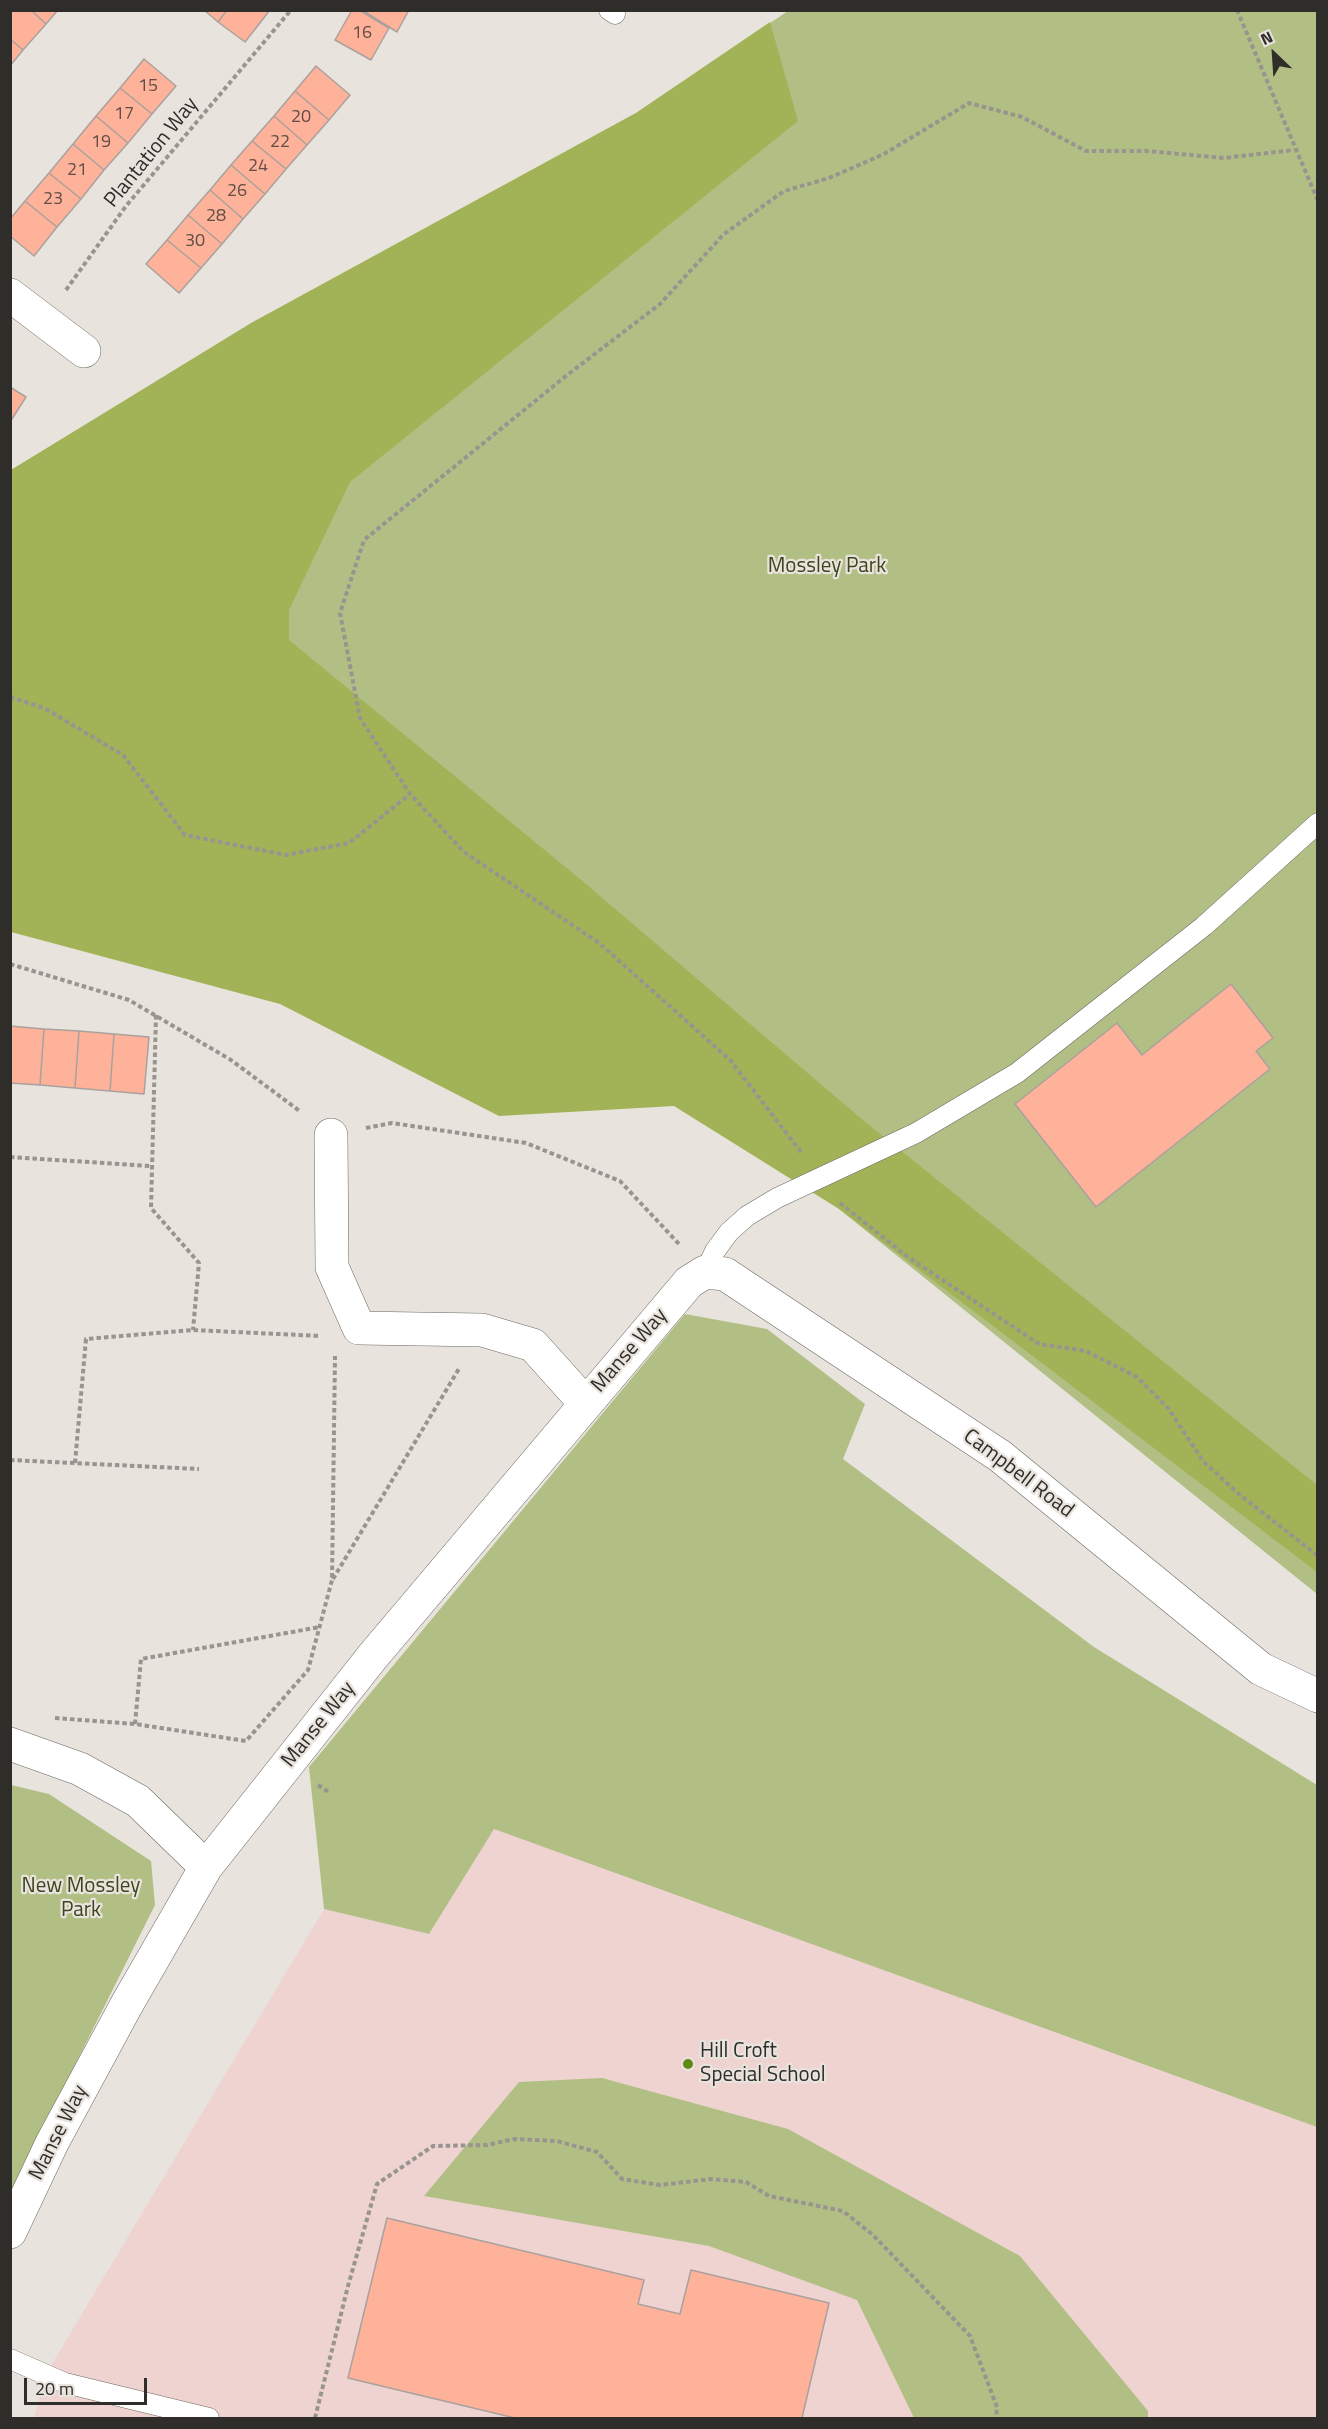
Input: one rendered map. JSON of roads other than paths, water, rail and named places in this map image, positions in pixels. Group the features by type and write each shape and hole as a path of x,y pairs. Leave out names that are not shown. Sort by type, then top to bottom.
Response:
{"street":[{"path":"10,295 84,351"},
{"path":"331,1135 332,1267 347,1332 482,1330 533,1345 585,1402"},
{"name":"Manse Way","path":"10,2232 52,2143 127,2004 206,1867 373,1656 585,1402 689,1282 705,1272"},
{"name":"Campbell Road","path":"705,1272 725,1274 1000,1456 1262,1669 1317,1696"},
{"path":"10,1744 80,1769 138,1802 206,1867"}],"lane":[{"path":"705,1272 715,1251 729,1232 747,1216 777,1198 916,1133 1017,1073 1204,926 1317,823"},
{"path":"10,2359 65,2383 209,2418"}],"place":[{"name":"Hill Croft Special School","path":"688,2064"}],"park label":[{"name":"Mossley Park","path":"827,567"},
{"name":"New Mossley Park","path":"81,1899"}]}
